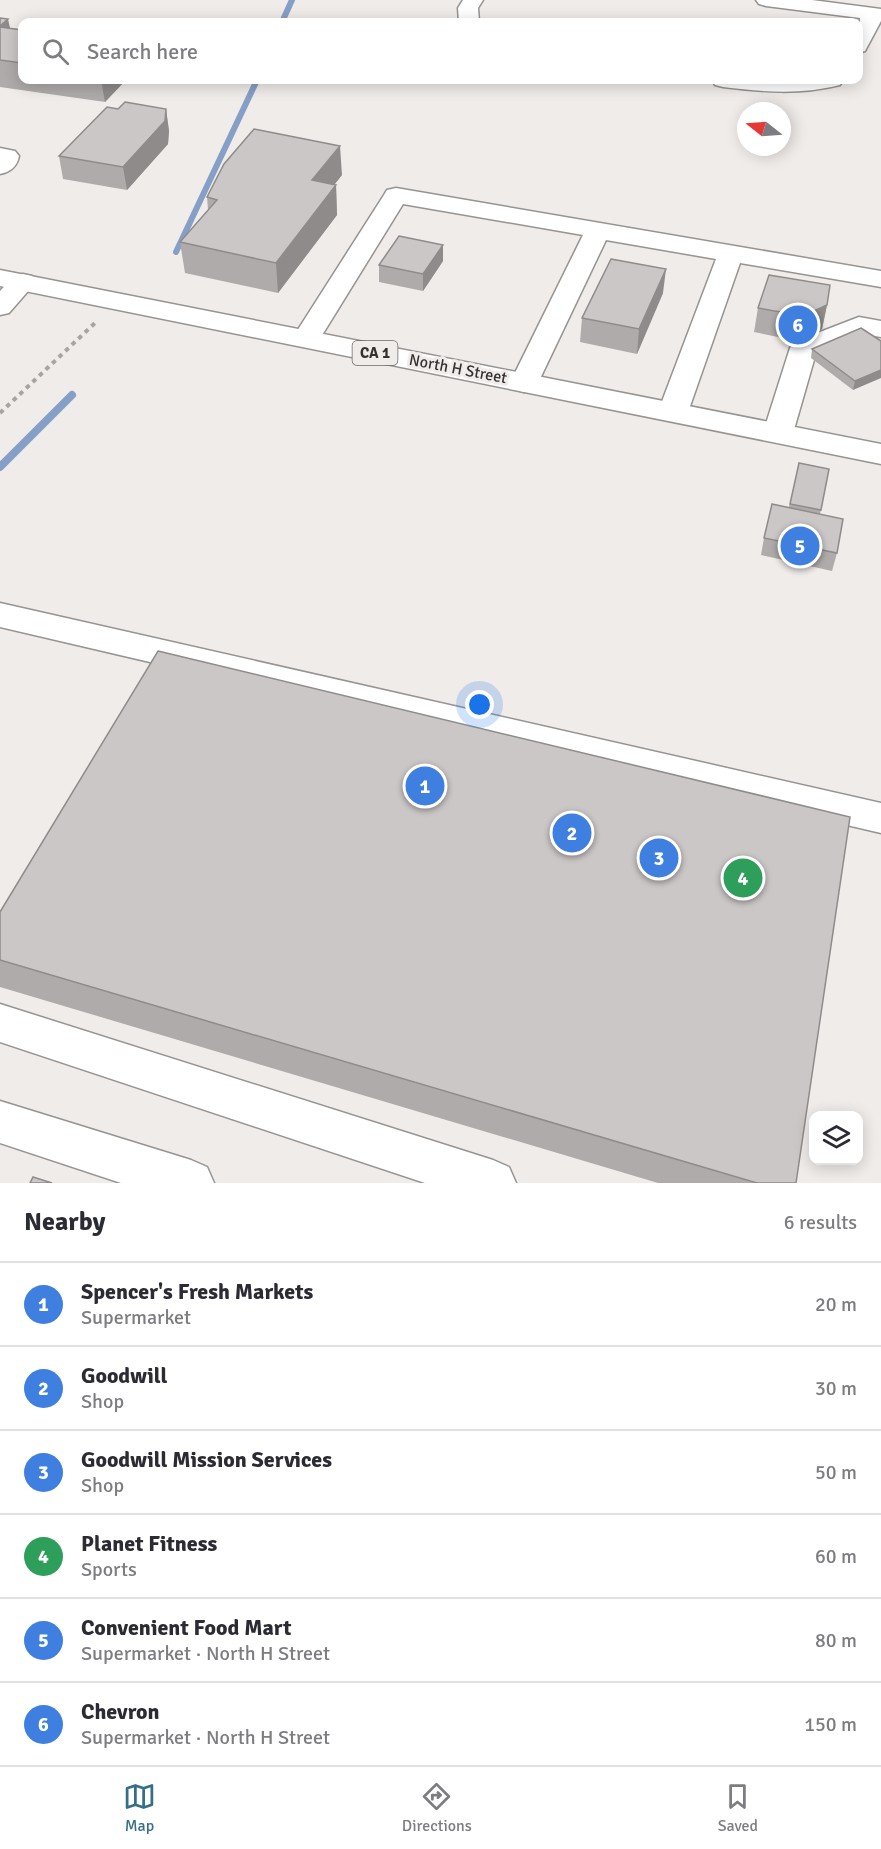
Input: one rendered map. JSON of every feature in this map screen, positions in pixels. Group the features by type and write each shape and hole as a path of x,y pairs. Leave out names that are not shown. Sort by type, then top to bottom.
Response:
{"main road":[{"path":"469,18 468,8 473,0"},
{"path":"766,0 877,15 863,39"},
{"path":"756,84 773,86 811,84"},
{"path":"0,155 7,156 6,162 0,168"},
{"path":"306,339 396,195 881,279"},
{"path":"524,383 598,231"},
{"path":"673,412 731,254"},
{"path":"0,307 11,280"},
{"name":"North H Street","path":"11,280 881,454"},
{"path":"778,433 804,348 860,325 881,329"},
{"path":"0,615 881,818"},
{"path":"0,1023 493,1183"},
{"path":"0,1122 164,1179"}],"path":[{"path":"0,413 92,326"}],"building":[{"path":"0,18 8,19 0,26"},
{"path":"0,27 18,29 18,62 0,60"},
{"path":"125,102 166,109 165,121 123,167 59,156 107,107 118,109"},
{"path":"254,129 340,146 312,180 336,185 276,263 180,242 217,200 207,197 224,164"},
{"path":"399,236 443,245 423,274 379,265"},
{"path":"611,259 666,269 639,329 582,318"},
{"path":"769,275 830,285 827,305 803,316 758,308"},
{"path":"861,328 881,341 881,370 855,381 812,349"},
{"path":"799,463 829,469 821,510 790,504"},
{"path":"772,504 843,519 837,553 764,538"},
{"path":"158,651 850,817 796,1183 757,1183 0,960 0,912"},
{"path":"33,1177 52,1183 30,1183"}],"waterway":[{"path":"284,18 292,0"},
{"path":"176,252 255,84"},
{"path":"0,467 72,395"}],"place":[{"name":"Chevron","path":"798,325"},
{"name":"Convenient Food Mart","path":"800,546"},
{"name":"Spencer's Fresh Markets","path":"425,786"},
{"name":"Goodwill","path":"572,833"},
{"name":"Goodwill Mission Services","path":"659,858"},
{"name":"Planet Fitness","path":"743,878"}]}
